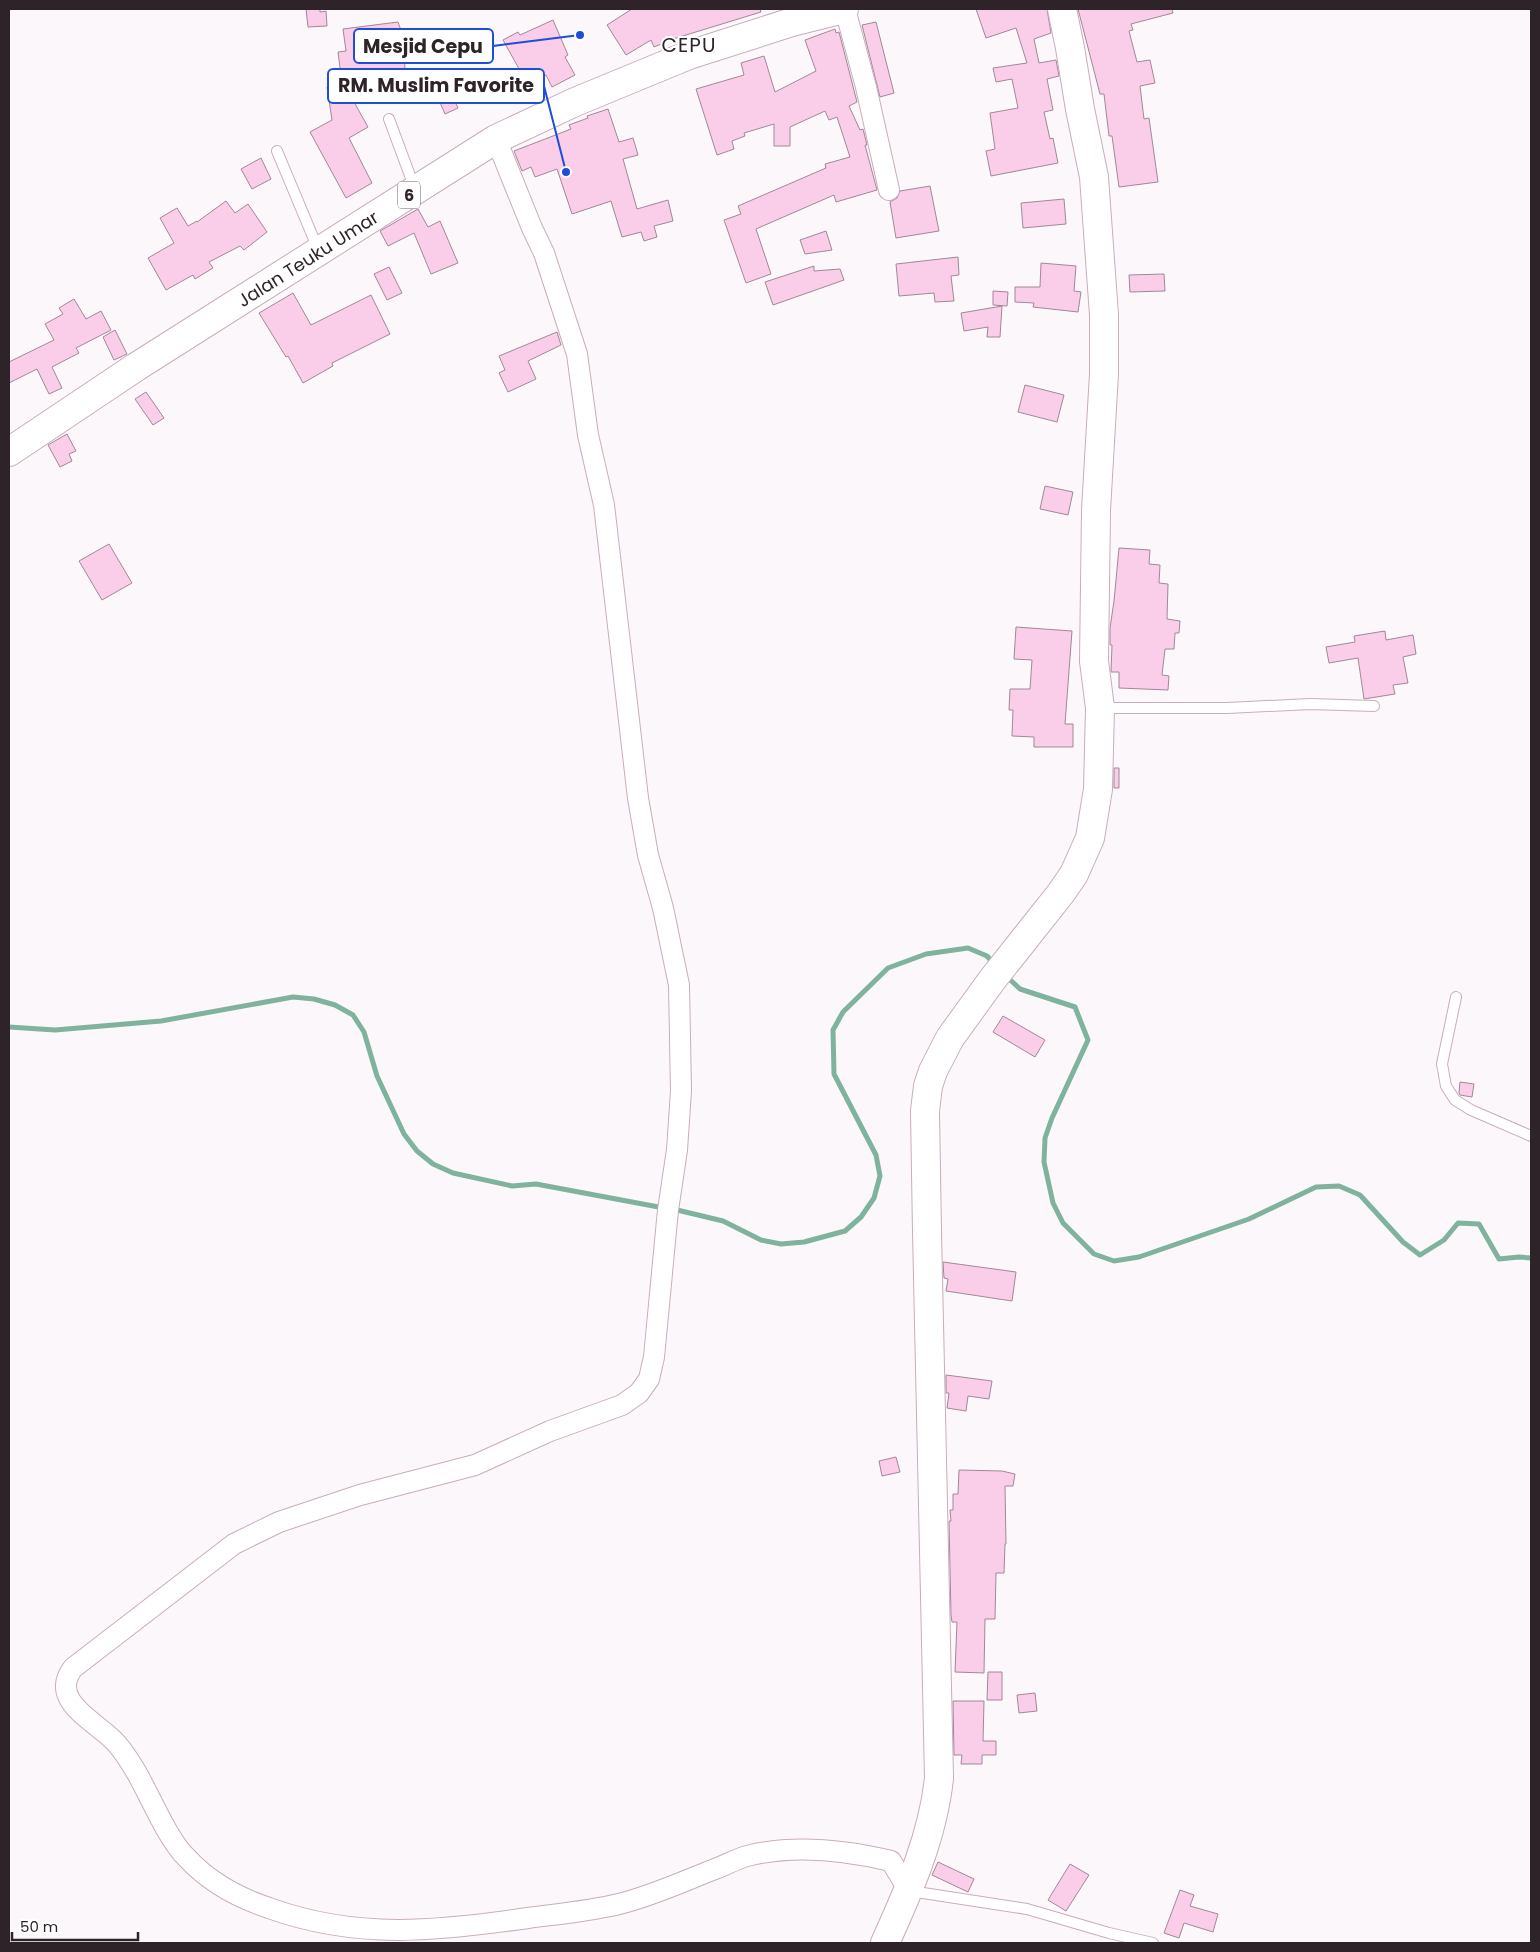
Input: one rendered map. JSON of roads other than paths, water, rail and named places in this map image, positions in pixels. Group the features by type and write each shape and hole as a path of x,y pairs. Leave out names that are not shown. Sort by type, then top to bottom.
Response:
{"main road":[{"name":"Jalan Teuku Umar","path":"9,452 136,367 496,139 575,102 689,55 792,22 845,9"},
{"path":"885,1943 908,1891 931,1825 939,1778 926,1232 925,1111 928,1086 933,1071 950,1038 1074,874 1090,838 1096,807 1100,708 1094,661 1096,510 1104,374 1104,315 1094,177 1062,9"}],"street":[{"path":"845,9 868,95 889,190"},
{"path":"496,139 532,228 544,252 577,354 588,435 604,505 638,798 648,856 663,908 679,985 681,1091 677,1150 668,1210 654,1357 651,1371 649,1378 639,1393 622,1405 550,1431 475,1465 360,1496 279,1522 234,1544 73,1668 68,1675 66,1690 72,1704 114,1741 134,1767 174,1841 187,1859 208,1877 242,1898 296,1918 351,1928 397,1931 478,1926 620,1904 659,1891 746,1856 781,1851 827,1851 862,1854 891,1862 908,1891"}],"lane":[{"path":"389,120 416,191"},
{"path":"277,151 319,250"},
{"path":"1100,708 1227,708 1310,704 1374,706"},
{"path":"1456,997 1442,1064 1446,1086 1455,1100 1463,1105 1531,1136"},
{"path":"908,1891 1027,1908 1109,1933 1153,1943"}],"waterway":[{"path":"673,1209 723,1221 761,1240 781,1244 804,1242 845,1231 861,1217 874,1198 880,1176 876,1155 834,1074 833,1030 843,1012 888,968 926,954 968,948 987,956 995,965"},
{"path":"1006,976 1020,989 1075,1007 1088,1040 1052,1118 1045,1138 1044,1162 1053,1203 1063,1223 1094,1254 1114,1261 1139,1257 1249,1219 1316,1187 1339,1186 1360,1195 1403,1242 1420,1255 1444,1240 1458,1223 1479,1224 1499,1259 1531,1258"},
{"path":"9,1027 55,1030 161,1021 293,997 314,999 335,1005 353,1015 364,1032 377,1076 404,1134 417,1151 433,1164 453,1173 512,1186 536,1184 664,1208"}],"place":[{"name":"Mesjid Cepu","path":"580,35"},
{"name":"RM. Muslim Favorite","path":"566,172"}],"district":[{"name":"CEPU","path":"689,45"}]}
